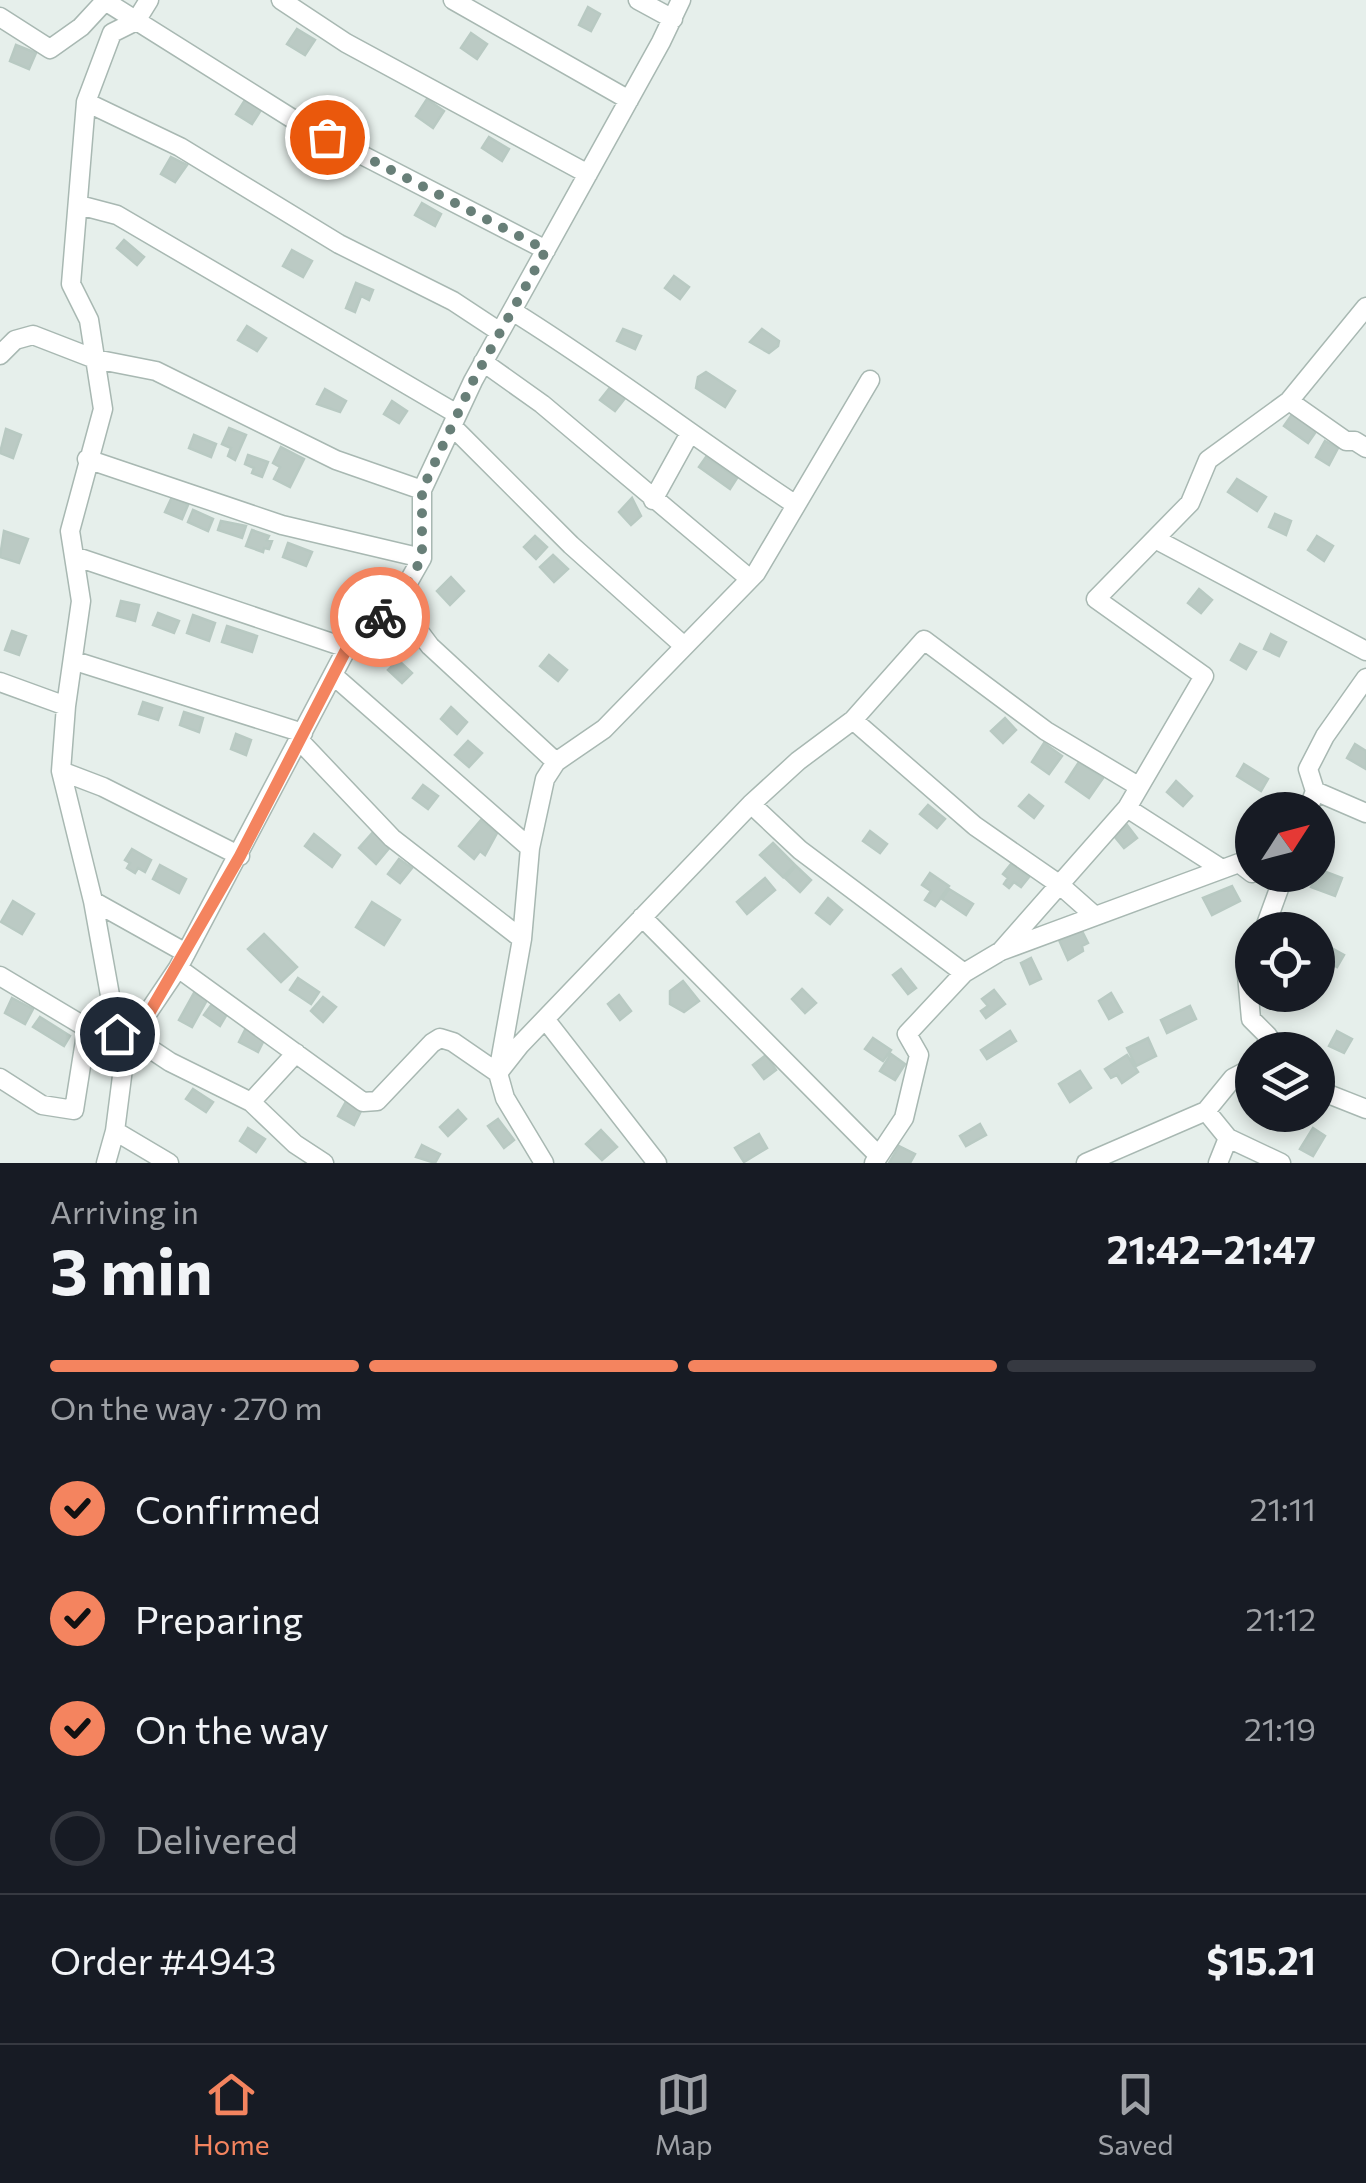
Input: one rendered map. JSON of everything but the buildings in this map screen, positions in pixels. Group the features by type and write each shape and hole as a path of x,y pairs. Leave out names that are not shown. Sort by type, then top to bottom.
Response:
{"street":[{"path":"14,0 1,21 50,49 81,27 105,1 296,120 546,250"},
{"path":"106,1163 115,1131 126,1039 61,771 81,601 70,531 103,409 89,320 71,284 86,102 112,34 136,21 148,0"},
{"path":"281,0 346,43 588,174"},
{"path":"453,0 629,100"},
{"path":"638,0 673,19"},
{"path":"126,1039 182,961 347,648 397,602 422,558 422,490 454,420 681,0"},
{"path":"86,102 180,147 339,244 454,301 500,332"},
{"path":"79,205 117,215 454,420 572,545 684,646"},
{"path":"1001,950 1126,808 1204,676 1096,598 1190,503 1208,460 1289,401 1366,307"},
{"path":"512,311 580,353 796,505"},
{"path":"0,355 14,340 32,335 94,358 156,371 336,460 422,490"},
{"path":"483,362 542,404 750,578"},
{"path":"544,1163 504,1098 498,1073 522,939 530,848 545,780 556,762 604,729 750,578 870,380"},
{"path":"1289,401 1346,440 1355,440 1366,448"},
{"path":"653,500 690,433"},
{"path":"87,459 282,525 422,558"},
{"path":"1157,540 1366,651"},
{"path":"74,556 347,648"},
{"path":"397,602 430,646 556,762"},
{"path":"498,1073 751,804 798,760 853,720 924,640 1046,731 1138,786"},
{"path":"75,661 301,736 392,838 522,939"},
{"path":"334,676 530,848"},
{"path":"1366,678 1325,736 1308,769 1316,791 1366,813"},
{"path":"0,682 66,706"},
{"path":"853,720 975,826 1060,884 1095,916"},
{"path":"61,771 103,787 240,856"},
{"path":"751,804 800,850 964,972"},
{"path":"1126,808 1222,869"},
{"path":"642,917 876,1159 904,1118 919,1055 907,1034 964,972 1001,950 1235,864"},
{"path":"93,901 182,961 363,1102 377,1101 440,1038 453,1042 498,1073"},
{"path":"0,976 87,1028 126,1039 251,1102 296,1144 324,1163"},
{"path":"1250,1012 1264,1032"},
{"path":"545,1019 657,1163"},
{"path":"0,1078 42,1104 74,1110 87,1028"},
{"path":"251,1102 296,1053"},
{"path":"1086,1163 1206,1111 1235,1077"},
{"path":"1335,1097 1366,1109"},
{"path":"1206,1111 1228,1138 1281,1163"},
{"path":"115,1131 169,1163"},
{"path":"1218,1163 1228,1138"}],"way so far":[{"path":"327,137 546,250 473,381 422,490 422,558 397,602 380,617"}],"route":[{"path":"117,1034 126,1045 134,1038 240,856 347,648 380,617"}]}
